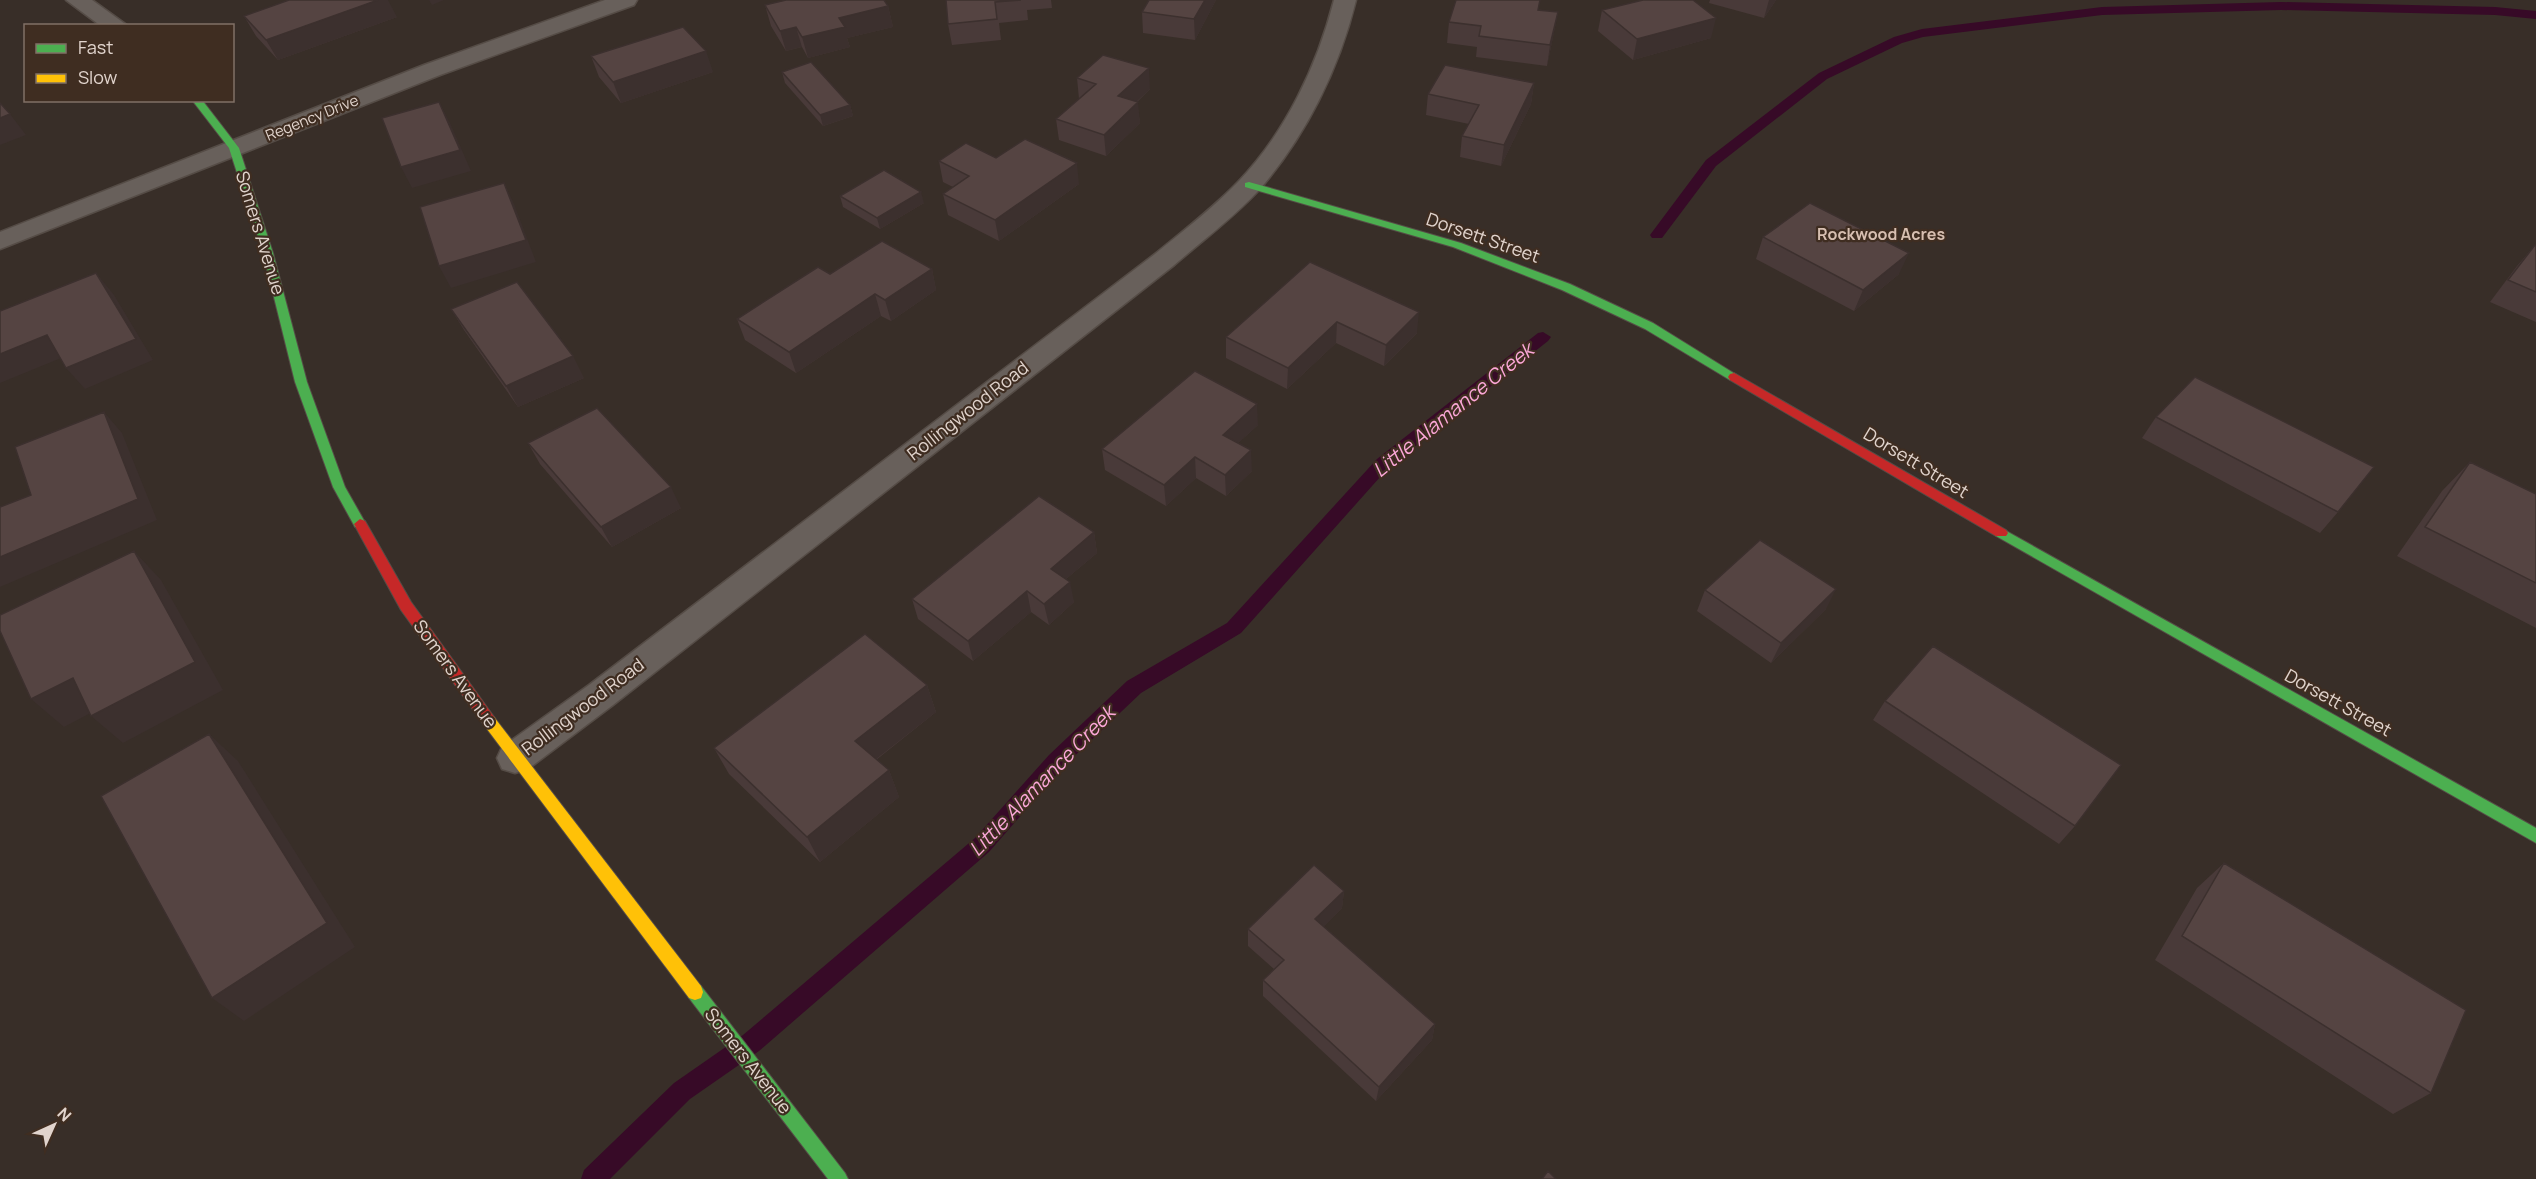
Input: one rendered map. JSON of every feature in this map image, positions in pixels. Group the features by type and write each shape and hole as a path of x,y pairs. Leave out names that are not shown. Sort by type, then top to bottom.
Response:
{"street":[{"path":"77,0 114,24"},
{"name":"Regency Drive","path":"0,241 442,66 626,0"},
{"name":"Rollingwood Road","path":"515,758 601,695 1164,260 1250,185 1280,143 1327,63 1345,0"},
{"name":"Somers Avenue","path":"199,102 234,148 268,253 301,382 339,487 406,606 515,758 839,1179"},
{"name":"Dorsett Street","path":"1250,185 1457,245 1566,287 1649,326 1924,489 2536,836"}],"building":[{"path":"289,0 378,0 266,40 244,16"},
{"path":"786,0 884,0 888,6 839,18 845,27 802,37 796,27 780,31 765,5"},
{"path":"946,0 1021,0 995,2 997,19 948,24"},
{"path":"1149,0 1205,0 1194,19 1142,12"},
{"path":"1456,0 1540,0 1538,10 1558,12 1550,45 1479,36 1481,26 1449,22"},
{"path":"1643,0 1693,0 1716,18 1637,39 1602,10"},
{"path":"683,27 706,51 613,82 591,56"},
{"path":"1103,55 1149,68 1118,96 1138,102 1104,135 1056,119 1096,84 1077,78"},
{"path":"811,62 850,105 820,115 782,72"},
{"path":"1445,65 1534,83 1504,145 1462,136 1479,105 1428,94"},
{"path":"439,102 460,150 401,167 382,118"},
{"path":"0,103 10,114 0,118"},
{"path":"1025,139 1077,163 995,220 943,194 969,176 939,161 966,143 996,158"},
{"path":"884,170 921,192 877,218 840,196"},
{"path":"504,183 526,240 439,266 420,207"},
{"path":"1810,203 1909,253 1863,290 1763,237"},
{"path":"882,241 932,269 885,300 875,294 789,352 737,319 818,267 830,274"},
{"path":"2536,246 2536,292 2508,280"},
{"path":"1310,262 1419,312 1386,345 1337,322 1288,368 1226,337"},
{"path":"96,273 136,339 66,368 47,335 0,354 0,311"},
{"path":"517,282 573,356 506,386 451,309"},
{"path":"1195,371 1257,404 1223,435 1251,450 1225,475 1195,457 1164,485 1102,449"},
{"path":"2195,377 2374,467 2338,512 2156,417"},
{"path":"597,408 671,487 601,527 528,443"},
{"path":"104,412 138,499 0,557 0,507 31,495 15,447"},
{"path":"2470,462 2536,494 2536,583 2425,527"},
{"path":"1039,496 1094,532 1051,569 1070,582 1044,604 1027,591 968,641 912,599"},
{"path":"1760,540 1836,589 1781,643 1705,590"},
{"path":"134,551 195,662 91,716 73,678 31,699 0,631 0,615"},
{"path":"865,634 927,685 855,741 889,770 807,837 714,748"},
{"path":"1933,646 2121,765 2075,826 1885,701"},
{"path":"209,734 327,923 212,998 101,796"},
{"path":"2224,863 2466,1010 2431,1093 2182,936"},
{"path":"1314,865 1344,891 1315,919 1435,1024 1379,1087 1263,980 1284,960 1248,929"},
{"path":"1548,1171 1556,1179 1542,1179"}],"waterway":[{"name":"Little Alamance Creek","path":"1657,235 1711,163 1823,76 1898,40 1922,33 2102,11 2281,6 2495,11 2536,15"},
{"name":"Little Alamance Creek","path":"593,1179 682,1091 751,1043 982,845 1056,761 1134,687 1234,628 1383,463 1543,337"}],"traffic: fast":[{"path":"199,102 234,148 268,253 301,382 339,487 360,524"},
{"path":"1249,185 1457,245 1566,287 1649,326 1734,377"},
{"path":"2001,533 2536,836"},
{"path":"695,992 839,1179"}],"traffic: slow":[{"path":"489,721 695,992"}],"traffic: jam":[{"path":"1734,377 2001,533"},
{"path":"360,524 406,606 489,721"}],"district":[{"name":"Rockwood Acres","path":"1881,234"}]}
